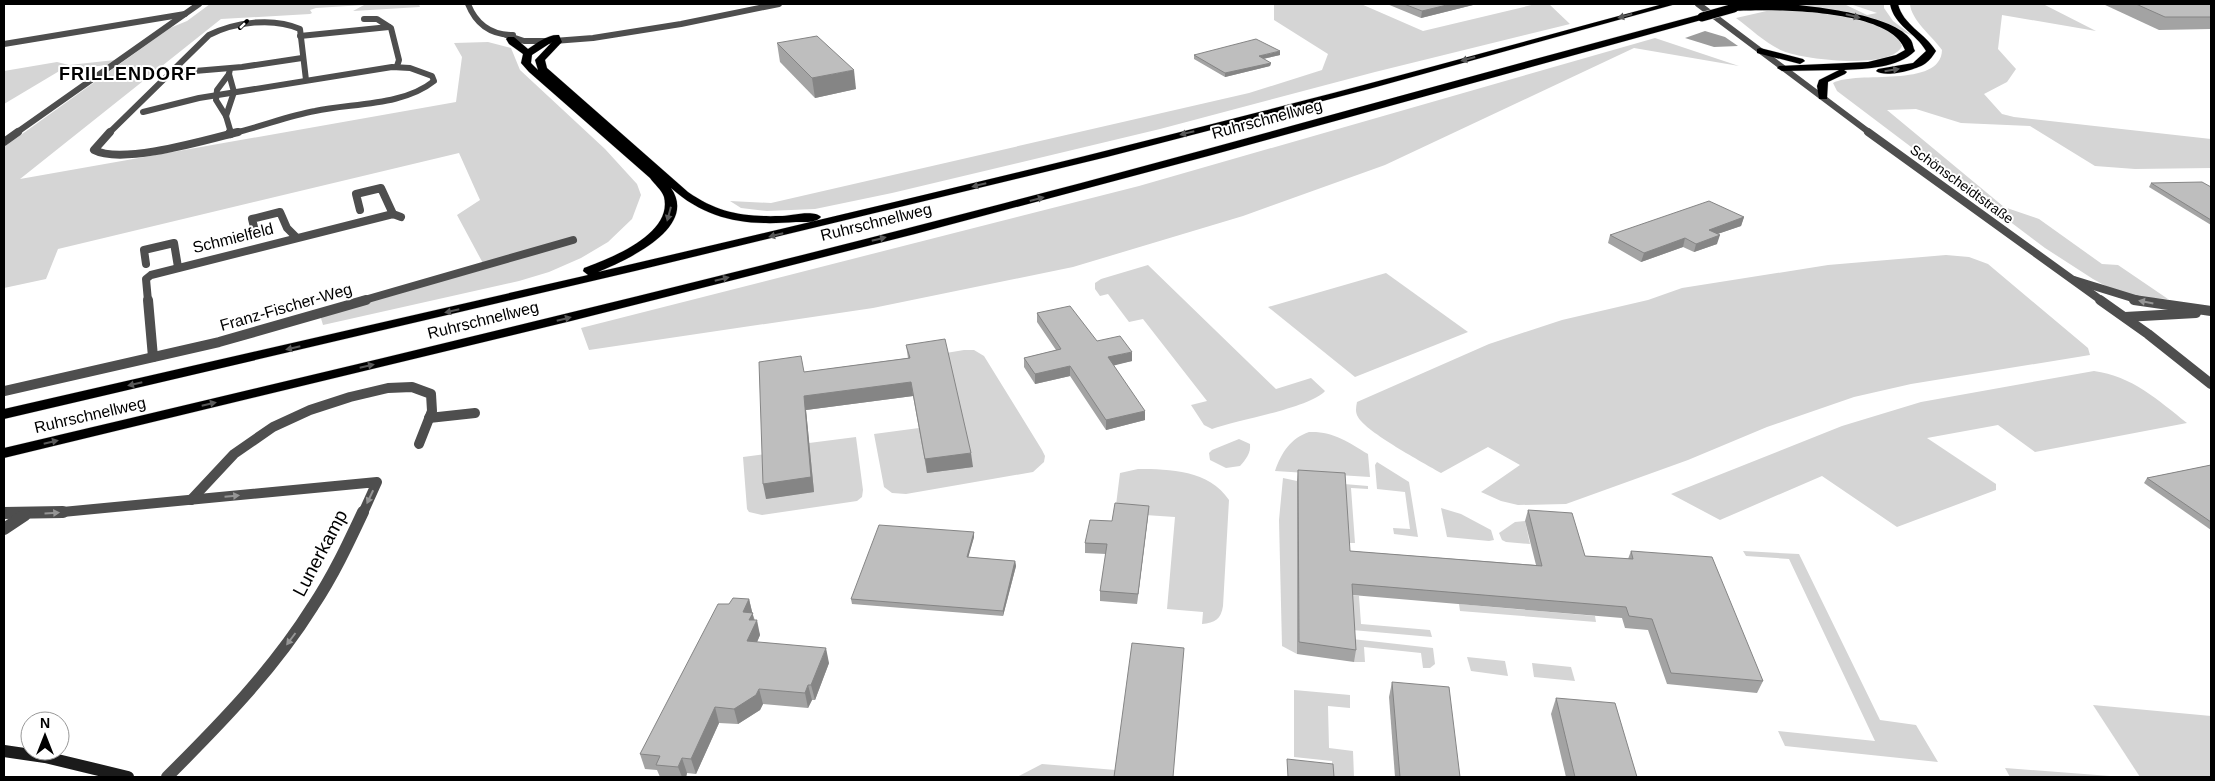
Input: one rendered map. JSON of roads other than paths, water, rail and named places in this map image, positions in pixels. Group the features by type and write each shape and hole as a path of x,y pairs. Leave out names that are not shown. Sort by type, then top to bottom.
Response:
{"highway":[{"name":"Ruhrschnellweg","path":"4,414 874,211 1269,112 1672,4"},
{"name":"Ruhrschnellweg","path":"4,453 517,331 908,232 1130,174 1752,4"},
{"path":"1785,71 1896,69 1917,64 1928,57 1931,51 1928,45 1898,16 1894,4"},
{"path":"1734,8 1794,7 1835,12 1880,24 1902,36 1910,44 1910,51 1900,58 1846,69 1824,80 1822,86 1823,97"},
{"path":"508,37 528,54"},
{"path":"557,39 540,60 542,69 684,194 708,209 735,217 774,220 874,211"},
{"path":"499,300 606,265 634,250 658,232 667,222 672,210 670,196 654,176 526,63 528,54 544,42 557,39"},
{"path":"1760,51 1846,69"}],"main road":[{"path":"4,751 45,758 128,777"}],"street":[{"path":"4,142 199,4"},
{"path":"468,4 472,14 483,26 508,37 544,42"},
{"path":"508,37 588,38 638,32 779,4"},
{"name":"Schönscheidtstraße","path":"1698,4 1927,176 2125,317 2211,384"},
{"path":"4,44 162,16 186,14"},
{"path":"364,19 377,19 392,30 399,60 397,66"},
{"path":"362,30 379,22"},
{"path":"127,115 306,80 397,66 415,69 432,76 434,81 423,90 398,98 313,111 231,134 134,155 112,157 96,153 95,147 127,115 171,73 209,35 226,28 253,24 287,24 300,29 300,36 304,43 302,58 306,80"},
{"path":"300,36 389,28"},
{"path":"171,73 230,72 302,58"},
{"path":"226,116 233,94 230,72"},
{"path":"216,97 230,72"},
{"path":"216,97 226,116 231,134"},
{"name":"Schmielfeld","path":"153,357 146,279 151,275 296,238 397,215 381,188 356,194 360,210"},
{"name":"Schmielfeld","path":"256,235 252,219 280,212 286,228 296,238"},
{"name":"Franz-Fischer-Weg","path":"4,392 219,342 573,240"},
{"name":"Schmielfeld","path":"146,264 144,250 174,243 178,267"},
{"path":"2072,280 2135,300 2211,312"},
{"path":"2125,317 2211,312"},
{"path":"191,500 234,454 272,427 310,410 350,397 388,388 412,387 431,394 432,411 420,444"},
{"path":"429,418 475,413"},
{"name":"Lunerkamp","path":"4,513 24,514 377,482 346,550 314,607 292,638 235,706 167,777"},
{"path":"4,529 24,514"}],"railway":[{"path":"240,28 247,21"}],"district":[{"name":"FRILLENDORF","path":"128,74"}]}
